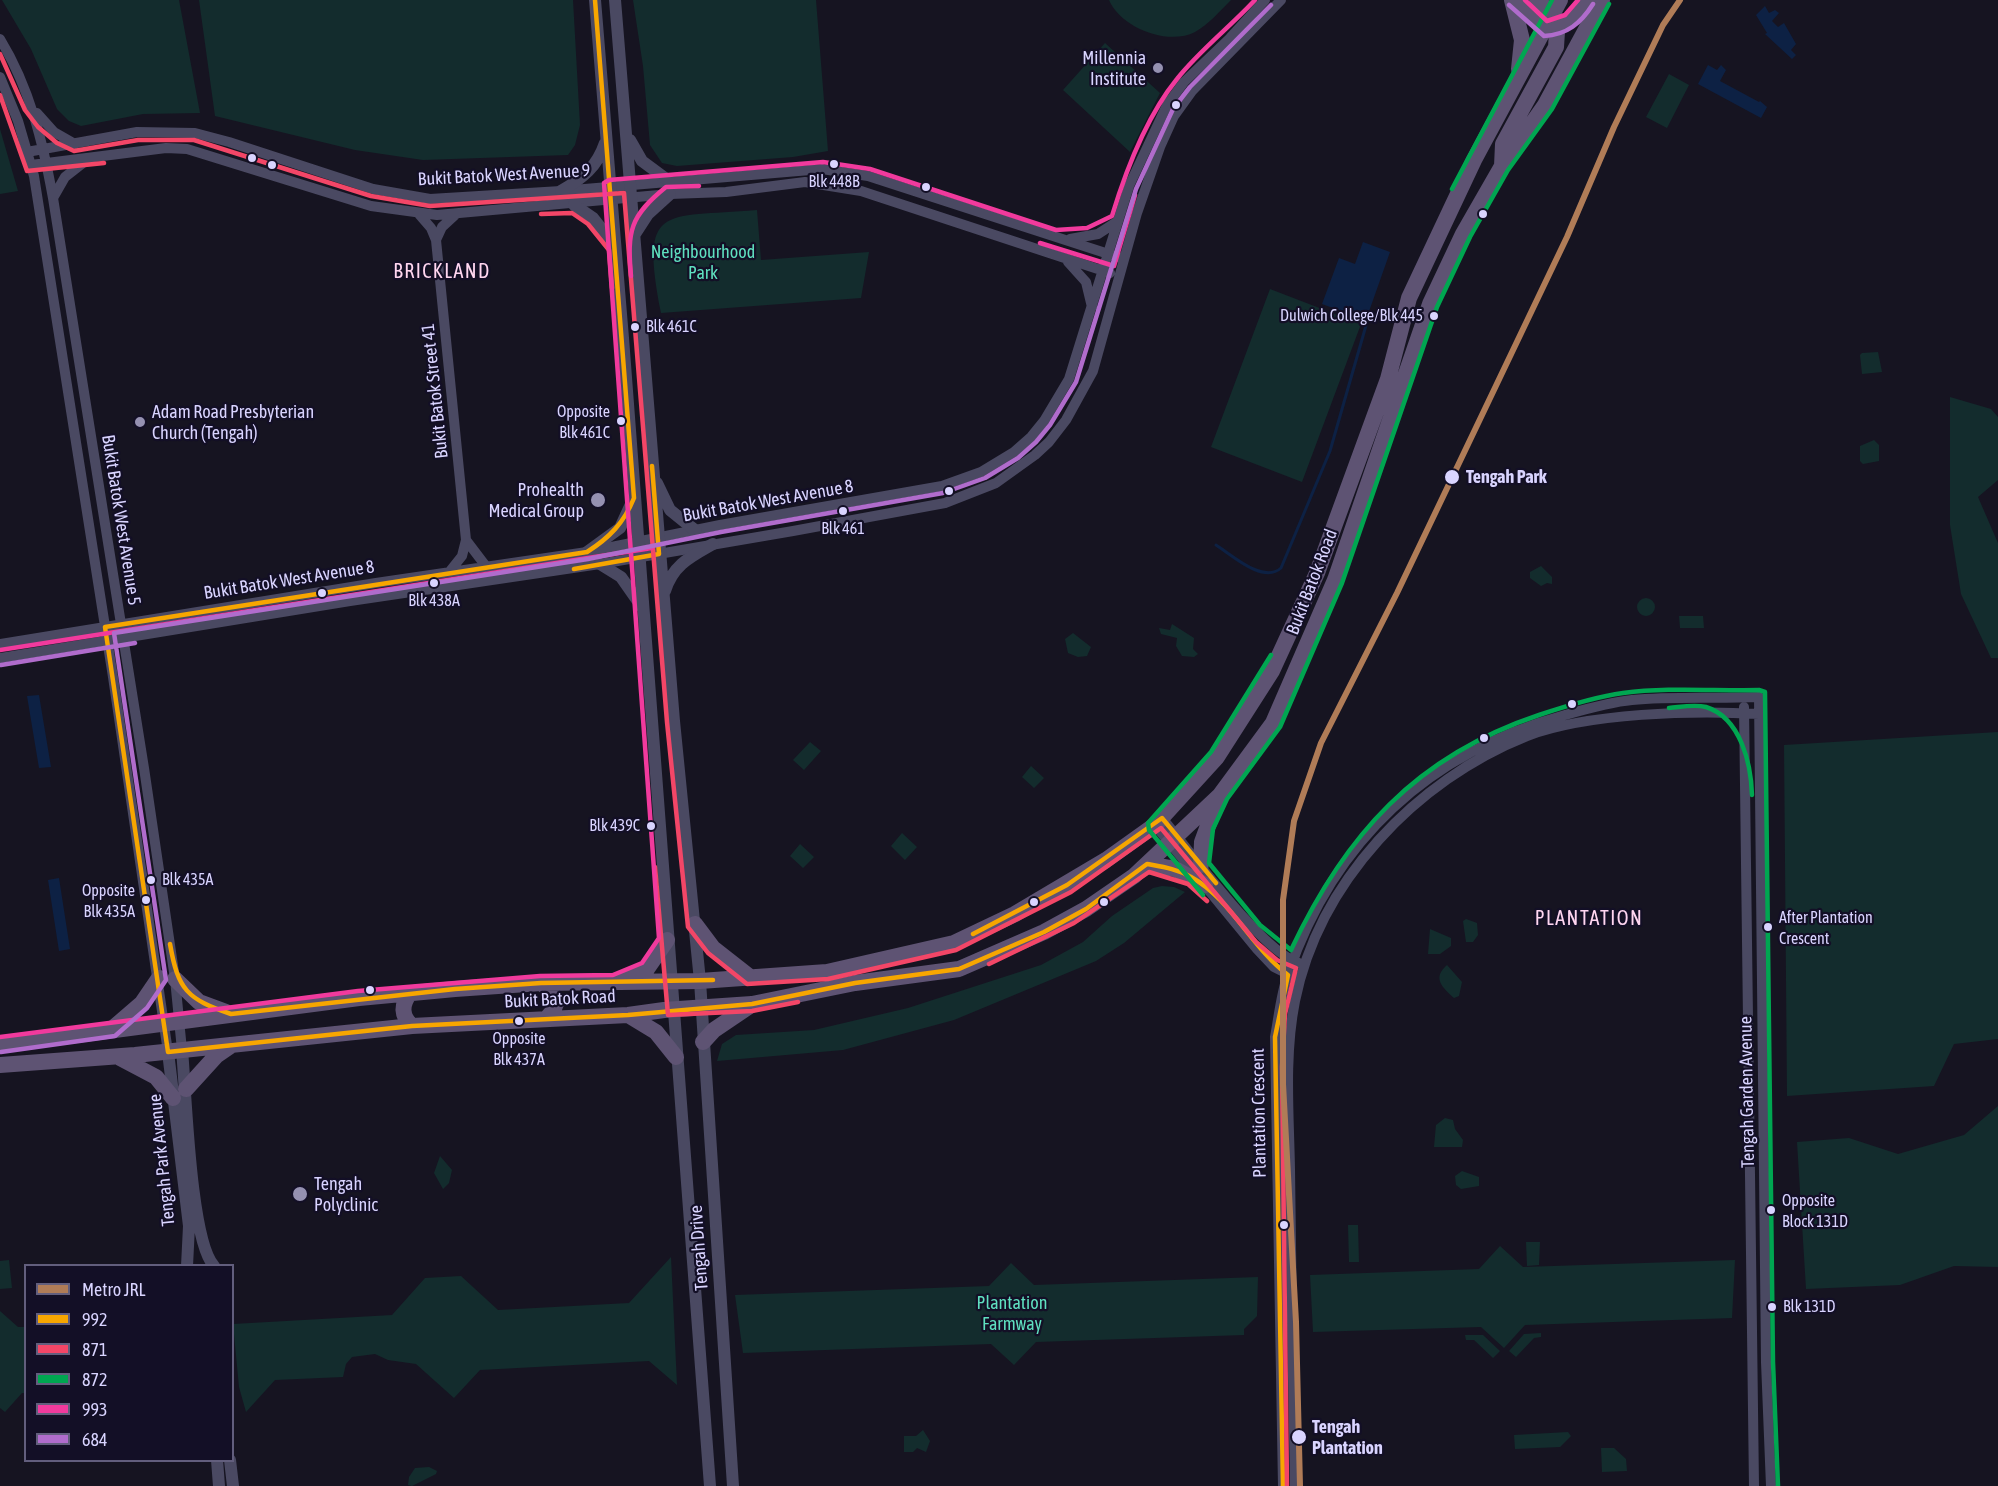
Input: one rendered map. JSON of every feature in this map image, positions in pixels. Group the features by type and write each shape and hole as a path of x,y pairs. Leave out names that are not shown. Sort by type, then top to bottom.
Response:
{"main road":[{"path":"1513,0 1553,18 1580,12 1587,0"},
{"path":"1513,0 1522,40 1517,79"},
{"path":"1502,166 1503,144 1556,47 1553,18 1537,0"},
{"name":"Bukit Batok Road","path":"0,1065 175,1051 412,1026 628,1015 673,1009 752,1004 855,983 960,969 1044,932 1086,909 1147,864 1220,795 1273,723 1299,668 1335,580 1430,304 1463,234 1502,166 1545,105 1602,0"},
{"name":"Bukit Batok Road","path":"0,1045 172,1021 410,993 541,983 700,981 827,972 954,943 1015,914 1067,885 1158,821 1217,757 1272,671 1317,573 1388,379 1409,298 1474,160 1517,79 1553,18"},
{"path":"1201,865 1206,827 1220,795"},
{"path":"1147,864 1175,869 1205,885"},
{"path":"695,924 713,948 750,977"},
{"path":"615,982 647,969 667,940"},
{"path":"112,1029 167,978 199,1002 231,1014"},
{"path":"541,983 557,1000 553,1011 546,1019"},
{"path":"410,993 404,1001 403,1011 412,1026"},
{"path":"703,1042 714,1030 752,1004"},
{"path":"628,1015 656,1032 676,1057"},
{"path":"116,1056 156,1077 180,1094 216,1056 233,1045"}],"street":[{"name":"Tengah Drive","path":"595,0 616,247 710,1486"},
{"name":"Tengah Drive","path":"615,0 652,471 700,981 733,1486"},
{"name":"Bukit Batok West Avenue 8","path":"0,644 450,571 586,552 942,486 981,472 1014,452 1044,421 1069,379 1129,186 1167,105 1184,82 1230,38 1265,0"},
{"name":"Bukit Batok West Avenue 8","path":"0,658 107,639 639,558 945,503 972,495 1014,471 1035,455 1062,426 1093,371 1152,167 1174,116 1192,91 1281,0"},
{"name":"Bukit Batok West Avenue 5","path":"0,39 13,60 32,106 47,163 124,637 175,1051"},
{"name":"Bukit Batok West Avenue 5","path":"0,77 31,165 105,627 167,978 172,1021"},
{"path":"32,106 49,128 76,144"},
{"name":"Bukit Batok West Avenue 9","path":"27,152 136,132 195,133 373,189 396,195 430,199 631,185 726,192 805,183 861,191 1119,275"},
{"path":"627,134 642,162 670,188 634,234"},
{"path":"561,191 581,179 597,163 606,139"},
{"name":"Bukit Batok West Avenue 9","path":"31,165 166,148 187,149 371,206 418,213 455,214 574,205 631,198 670,188 822,169 868,176 1124,259"},
{"path":"53,198 65,177 77,165 91,158"},
{"path":"574,205 593,218 616,247"},
{"name":"Bukit Batok Street 41","path":"418,213 431,228 436,240 466,540"},
{"path":"436,240 442,227 455,214"},
{"path":"1055,237 1088,238 1118,220"},
{"path":"1060,257 1081,274 1089,288 1092,309"},
{"path":"652,471 670,510 696,531"},
{"path":"586,552 620,528 634,498"},
{"path":"466,540 485,566"},
{"path":"450,571 460,560 466,540"},
{"path":"664,597 669,578 677,567 688,557 713,544"},
{"path":"600,564 621,577 643,608"},
{"name":"Tengah Garden Avenue","path":"1745,697 1754,1486"},
{"name":"Plantation Crescent","path":"1283,1486 1275,1037 1288,975 1324,899 1370,832 1400,800 1464,754 1525,726 1631,700 1759,697"},
{"name":"Tengah Garden Avenue","path":"1759,697 1767,1413 1771,1486"},
{"name":"Plantation Crescent","path":"1295,1486 1288,1119 1290,1028 1300,979 1333,904 1378,840 1441,783 1471,764 1527,736 1582,722 1633,716 1759,714"},
{"path":"1158,821 1205,885 1257,949 1274,967 1300,979"},
{"path":"1174,840 1201,865 1261,936 1281,954 1306,964"},
{"name":"Tengah Park Avenue","path":"175,1051 197,1226 212,1263"},
{"name":"Tengah Park Avenue","path":"180,1094 189,1226 187,1264"},
{"path":"1275,1120 1280,1117 1288,1119"},
{"name":"Tengah Park Avenue","path":"189,1264 198,1260 212,1263"},
{"path":"1753,1279 1765,1279"},
{"path":"217,1462 219,1486"},
{"path":"230,1462 233,1486"}],"green space":[{"path":"2,0 179,0 200,113 143,114 81,126 69,121 57,109 31,49"},
{"path":"199,0 573,0 580,125 575,145 568,155 423,160 355,150 215,116"},
{"path":"633,0 816,0 828,151 793,157 677,166 662,163 650,145 643,66"},
{"path":"1109,0 1231,0 1195,32 1172,37 1146,32 1134,26 1115,10"},
{"path":"1105,43 1160,93 1130,152 1063,90"},
{"path":"1669,74 1689,85 1667,128 1646,117"},
{"path":"0,129 18,191 0,194"},
{"name":"Neighbourhood Park","path":"757,210 761,260 869,252 861,298 661,313 655,277 654,252 657,234 665,223 679,217 699,214"},
{"path":"1270,289 1361,324 1302,482 1211,447"},
{"path":"1878,352 1882,372 1862,374 1860,355"},
{"path":"1950,397 1991,409 1998,417 1998,480 1978,497 1998,543 1998,658 1991,658 1961,594 1950,525"},
{"path":"1874,440 1879,445 1879,461 1863,464 1860,461 1860,446"},
{"path":"1541,566 1552,577 1552,584 1547,583 1541,586 1530,578 1530,572"},
{"path":"1646,598 1652,601 1655,607 1652,613 1646,616 1640,613 1637,607 1640,601"},
{"path":"1679,616 1703,616 1704,628 1680,628"},
{"path":"1172,624 1194,638 1193,649 1198,654 1194,657 1182,656 1176,646 1177,638 1161,634 1159,628 1170,630"},
{"path":"1073,633 1091,647 1087,656 1078,657 1068,653 1065,639"},
{"path":"1998,732 1998,1039 1954,1044 1934,1086 1787,1096 1784,745"},
{"path":"810,742 821,751 804,770 793,760"},
{"path":"1031,766 1044,778 1034,788 1022,777"},
{"path":"902,833 917,847 905,860 891,846"},
{"path":"800,844 814,857 803,868 790,856"},
{"path":"1174,887 1185,892 1124,943 1096,961 954,1020 843,1050 717,1061 722,1044 736,1035 814,1030 908,1008 1041,965 1083,942 1112,916 1153,888"},
{"path":"1466,919 1477,923 1478,935 1473,942 1466,942 1463,921"},
{"path":"1430,929 1451,938 1451,946 1440,954 1428,954"},
{"path":"1447,965 1462,982 1459,996 1454,998 1439,978"},
{"path":"1998,1106 1998,1267 1954,1266 1900,1285 1806,1289 1797,1142 1849,1138 1898,1154 1964,1135"},
{"path":"1445,1118 1453,1120 1455,1129 1463,1140 1462,1147 1434,1147 1436,1125"},
{"path":"440,1156 452,1170 449,1183 443,1189 434,1173"},
{"path":"1462,1171 1479,1177 1479,1186 1461,1189 1456,1185 1455,1176"},
{"path":"1348,1225 1358,1225 1359,1262 1349,1262"},
{"path":"1526,1242 1540,1242 1539,1265 1527,1266"},
{"path":"1500,1246 1523,1267 1735,1260 1732,1318 1525,1325 1504,1348 1481,1327 1313,1332 1310,1275 1479,1269"},
{"path":"671,1257 677,1385 649,1361 480,1370 454,1398 416,1364 388,1360 375,1354 352,1357 346,1364 343,1377 275,1380 246,1412 239,1387 234,1324 392,1315 425,1278 461,1276 498,1310 629,1303"},
{"path":"9,1260 12,1288 0,1289 0,1261"},
{"name":"Plantation Farmway","path":"1011,1263 1034,1285 1258,1277 1257,1316 1244,1329 1244,1335 1036,1342 1014,1365 991,1344 743,1353 735,1295 989,1286"},
{"path":"0,1311 18,1327 24,1327 24,1393 5,1412 0,1408"},
{"path":"1541,1333 1541,1337 1534,1338 1516,1357 1509,1351 1524,1334"},
{"path":"1465,1335 1483,1335 1500,1351 1493,1358 1474,1340 1466,1340"},
{"path":"923,1430 930,1441 926,1452 917,1448 913,1452 904,1452 904,1436 916,1436"},
{"path":"1568,1432 1571,1436 1560,1447 1515,1449 1514,1435"},
{"path":"1601,1448 1614,1448 1626,1459 1627,1471 1602,1472"},
{"path":"429,1467 437,1471 436,1474 412,1486 408,1485 409,1477 415,1468"}],"water":[{"path":"1765,6 1769,13 1775,10 1779,13 1772,21 1778,27 1784,23 1796,44 1791,50 1796,55 1792,59 1765,34 1767,33 1756,15"},
{"path":"1708,65 1717,70 1721,65 1726,70 1720,81 1760,101 1767,107 1761,118 1698,84"},
{"path":"1363,242 1390,252 1366,320 1322,304 1339,258 1355,264"},
{"path":"39,695 51,767 39,768 27,696"},
{"path":"59,878 70,949 59,951 48,880"}],"waterway":[{"path":"1216,545 1257,570 1266,573 1281,568 1330,451 1367,322 1372,315 1382,311"}],"metro line":[{"name":"JRL","path":"1300,1486 1296,1322 1283,1084 1283,900 1294,821 1321,743 1397,593 1567,237 1614,127 1663,25 1680,0"}],"transit line":[{"name":"992","path":"595,0 634,498 626,515 615,529 587,552 105,627 168,1052 412,1026 628,1015 752,1004 855,983 959,969 1044,932 1086,909 1147,864 1180,872 1205,886 1218,898 1263,951 1288,975 1275,1037 1283,1486"},
{"name":"993","path":"0,1037 358,991 540,976 613,975 642,963 659,938 604,183 609,180 823,162 870,169 1056,230 1087,228 1112,216 1138,144 1156,110 1177,79 1255,0"},
{"name":"993","path":"1525,0 1547,21 1565,15 1578,0"},
{"name":"872","path":"1452,189 1552,0"},
{"name":"684","path":"1509,5 1544,36 1560,33 1573,27 1593,4"},
{"name":"872","path":"1609,4 1552,109 1508,170 1470,237 1437,307 1342,583 1280,727 1227,799 1213,829 1209,863 1260,925 1291,950 1335,871 1361,836 1389,805 1421,777 1456,753 1495,732 1539,715 1612,695 1674,690 1759,690 1765,692 1773,1362 1778,1486"},
{"name":"684","path":"1,1052 115,1036 147,1008 166,980 114,633 588,559 721,532 943,493 985,478 1018,458 1036,442 1050,425 1076,382 1136,189 1173,109 1190,87 1271,5"},
{"name":"871","path":"0,54 25,110 38,127 57,143 74,151 138,140 194,140 371,196 430,206 624,193 667,722 688,927 708,953 747,984 828,979 956,950 1071,892 1161,828 1256,942 1277,960 1296,968 1285,1014 1282,1067 1287,1486"},
{"name":"871","path":"0,95 27,171 104,163"},
{"name":"993","path":"631,276 631,236 638,216 666,187 699,186"},
{"name":"993","path":"1040,243 1114,266 1135,195"},
{"name":"871","path":"541,214 572,213 588,224 609,250 612,288"},
{"name":"992","path":"574,569 659,554 652,466"},
{"name":"993","path":"0,650 652,548"},
{"name":"684","path":"1,665 135,643"},
{"name":"872","path":"1203,895 1149,830 1148,823 1211,752 1271,655"},
{"name":"872","path":"1669,708 1706,707 1728,721 1736,732 1746,756 1752,795"},
{"name":"992","path":"973,934 1067,885 1162,818 1216,883"},
{"name":"871","path":"655,867 668,1015 752,1011 798,1002"},
{"name":"871","path":"989,964 1074,923 1149,872 1188,884 1207,901"},
{"name":"992","path":"170,944 177,972 187,991 204,1003 231,1014 455,989 541,983 713,980"}],"place":[{"name":"Millennia Institute","path":"1158,68"},
{"name":"Blk 448B","path":"834,164"},
{"name":"Dulwich College/Blk 445","path":"1434,316"},
{"name":"Blk 461C","path":"635,327"},
{"name":"Opposite Blk 461C","path":"621,421"},
{"name":"Adam Road Presbyterian Church (Tengah)","path":"140,422"},
{"name":"Tengah Park","path":"1452,477"},
{"name":"Prohealth Medical Group","path":"598,500"},
{"name":"Blk 461","path":"843,511"},
{"name":"Blk 438A","path":"434,583"},
{"name":"Blk 439C","path":"651,826"},
{"name":"Blk 435A","path":"151,880"},
{"name":"Opposite Blk 435A","path":"146,900"},
{"name":"After Plantation Crescent","path":"1768,927"},
{"name":"Opposite Blk 437A","path":"519,1021"},
{"name":"Tengah Polyclinic","path":"300,1194"},
{"name":"Opposite Block 131D","path":"1771,1210"},
{"name":"Blk 131D","path":"1772,1307"},
{"name":"Tengah Plantation","path":"1299,1437"}],"district":[{"name":"BRICKLAND","path":"442,272"},
{"name":"PLANTATION","path":"1589,919"}]}
